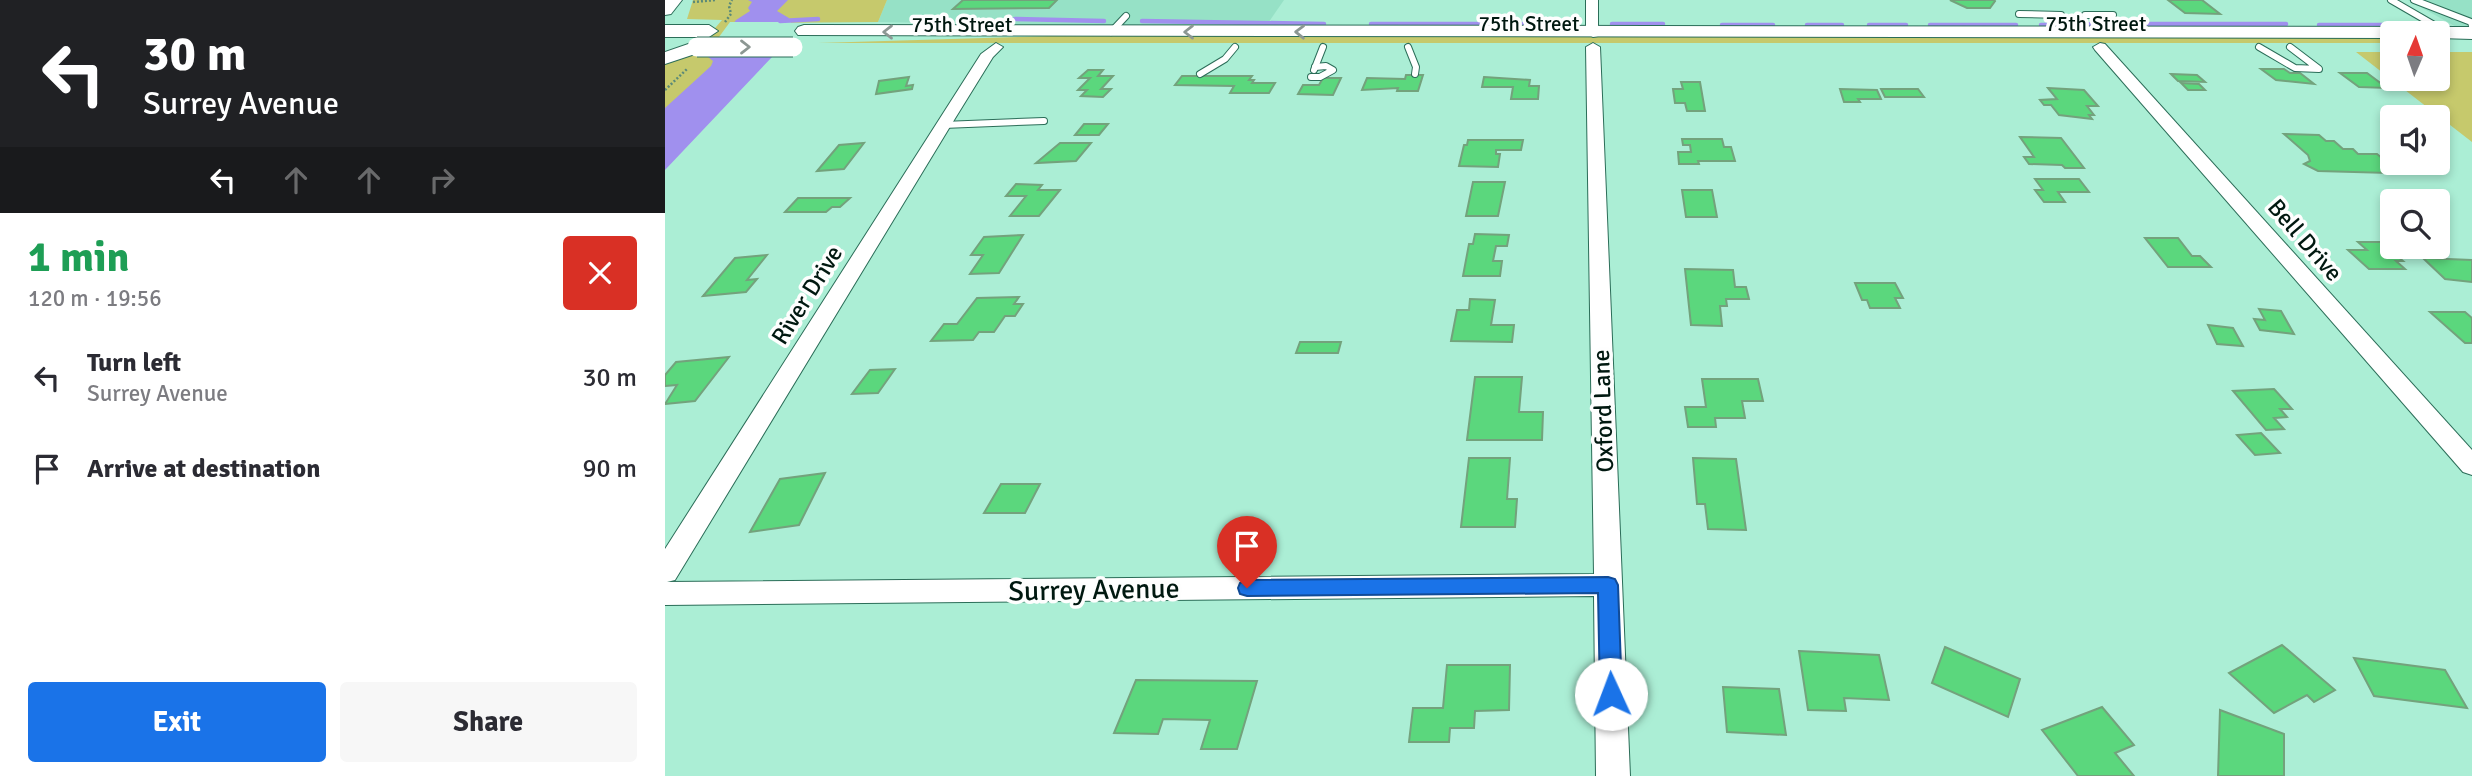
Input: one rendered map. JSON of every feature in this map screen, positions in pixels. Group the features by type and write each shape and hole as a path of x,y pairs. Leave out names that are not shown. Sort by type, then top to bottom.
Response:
{"main road":[{"path":"665,10 673,0"},
{"name":"75th Street","path":"665,32 706,41"},
{"name":"75th Street","path":"665,47 706,41 1111,32 2100,47 2380,47"},
{"name":"75th Street","path":"2450,38 2471,33"},
{"name":"75th Street","path":"798,39 996,47 1408,47 1593,40 2380,40"},
{"path":"665,58 706,41"}],"street":[{"name":"Oxford Lane","path":"1592,0 1613,776"},
{"name":"River Drive","path":"665,572 943,125 988,54 996,47"},
{"name":"Bell Drive","path":"2100,47 2472,466"},
{"name":"Surrey Avenue","path":"665,594 1608,585"}],"lane":[{"path":"2391,0 2418,21"},
{"path":"2414,0 2461,16 2471,22 2471,33"},
{"path":"2019,15 2061,15"},
{"path":"2085,15 2113,15"},
{"path":"1111,32 1126,16"},
{"path":"1200,74 1225,59 1235,47"},
{"path":"1315,67 1326,66 1333,70 1309,81 1323,47"},
{"path":"1408,47 1416,67 1415,74"},
{"path":"2259,47 2291,66 2307,71 2319,69 2290,47"},
{"path":"943,125 1044,121"}],"path":[{"path":"693,2 716,0"},
{"path":"665,90 731,14 729,6 732,0"}],"shaded area":[{"path":"693,0 887,0 878,22 760,23 665,138 665,62 692,55 722,20 687,19"},
{"path":"748,0 788,0 777,11 789,18 773,56 665,170 665,108 711,66 713,61 708,57 736,20 750,11 748,8 752,2"},
{"path":"887,0 1284,0 1264,29 878,22"},
{"path":"2408,0 2472,0 2472,29 2460,29 2450,21"},
{"path":"1050,36 2380,36 2380,43 818,43"},
{"path":"2356,52 2380,52 2380,71"},
{"path":"2450,52 2472,52 2472,142 2450,125 2450,105 2424,105 2406,91 2450,91"}],"pier":[{"path":"730,22 791,22 777,55 705,56"}],"building":[{"path":"963,0 1057,0 1049,8 953,9"},
{"path":"1950,0 1995,1 1990,8 1967,8"},
{"path":"2168,0 2202,0 2220,14 2185,13"},
{"path":"2261,69 2284,69 2290,73 2300,73 2314,84 2276,80"},
{"path":"1088,70 1103,70 1098,76 1113,76 1101,89 1111,89 1103,97 1081,96 1087,90 1078,90 1090,78 1079,78"},
{"path":"2340,73 2367,73 2380,83 2380,88 2359,87"},
{"path":"2171,74 2197,75 2205,82 2178,81"},
{"path":"1406,75 1423,75 1418,91 1397,91 1398,88 1362,90 1367,78 1405,79"},
{"path":"1182,76 1252,76 1249,80 1254,80 1252,83 1275,83 1269,93 1230,93 1234,86 1175,85"},
{"path":"909,77 906,86 913,85 912,89 876,94 879,81"},
{"path":"1484,77 1530,80 1529,86 1539,86 1538,99 1511,99 1513,87 1482,87"},
{"path":"1323,78 1341,78 1333,95 1298,94 1303,85 1319,85"},
{"path":"1681,82 1700,82 1705,111 1687,111 1685,103 1675,103 1673,89 1683,89"},
{"path":"2181,83 2199,84 2205,90 2188,90"},
{"path":"2048,88 2084,90 2098,106 2087,106 2094,115 2089,115 2092,119 2059,115 2051,105 2044,105 2040,100 2057,99"},
{"path":"1840,89 1877,90 1881,99 1844,102"},
{"path":"1881,89 1918,89 1924,97 1885,97"},
{"path":"1084,124 1108,124 1099,135 1075,135"},
{"path":"2284,134 2319,135 2326,141 2334,141 2343,149 2353,149 2358,154 2377,154 2380,156 2380,173 2318,171 2304,164 2310,161 2308,155"},
{"path":"2020,137 2061,138 2084,168 2029,164 2024,157 2034,157"},
{"path":"1682,139 1722,139 1724,147 1731,147 1735,161 1679,164 1678,152 1691,152 1690,145 1683,145"},
{"path":"1468,140 1523,140 1521,150 1496,150 1496,154 1500,154 1498,167 1459,166 1464,145 1467,145"},
{"path":"864,143 844,169 817,171 839,145"},
{"path":"1060,143 1091,143 1076,161 1036,163"},
{"path":"2035,179 2079,179 2089,192 2058,192 2065,202 2044,202 2035,190 2043,190"},
{"path":"1473,182 1505,182 1498,216 1466,216"},
{"path":"1016,184 1042,185 1038,190 1060,190 1039,216 1010,216 1026,196 1006,196"},
{"path":"1682,190 1712,190 1717,217 1686,217"},
{"path":"798,198 850,198 840,207 832,207 826,212 785,212"},
{"path":"1475,234 1509,235 1507,246 1496,246 1493,261 1502,261 1500,276 1463,276 1469,244 1473,244"},
{"path":"1023,235 999,273 970,274 983,255 971,255 984,237"},
{"path":"2145,238 2178,238 2192,256 2200,256 2211,267 2168,267"},
{"path":"2358,242 2380,242 2380,259 2401,259 2403,261 2396,261 2405,269 2369,269 2348,250 2367,250"},
{"path":"767,255 747,280 757,279 746,292 703,296 735,258"},
{"path":"2424,259 2472,260 2472,282 2445,279"},
{"path":"1685,269 1733,270 1735,287 1746,287 1749,299 1726,299 1727,306 1720,306 1722,326 1691,325"},
{"path":"1855,283 1895,283 1903,298 1895,298 1900,308 1870,308 1867,300 1862,300"},
{"path":"1019,297 1014,304 1023,304 1015,316 1005,316 994,332 979,332 973,340 931,341 944,324 957,324 977,298"},
{"path":"1470,299 1495,300 1491,325 1514,325 1512,342 1451,341 1457,310 1469,310"},
{"path":"2259,309 2281,311 2294,334 2260,330 2254,319 2265,320"},
{"path":"2430,312 2465,312 2472,318 2472,343 2465,343"},
{"path":"2208,325 2233,328 2243,346 2217,344"},
{"path":"1300,342 1341,342 1338,353 1296,353"},
{"path":"729,357 695,401 665,404 677,385 665,386 665,375 676,362"},
{"path":"895,369 878,393 852,394 870,370"},
{"path":"1475,377 1522,377 1519,412 1543,412 1542,440 1467,440"},
{"path":"1702,379 1758,379 1763,401 1742,401 1745,418 1715,418 1716,427 1688,427 1685,407 1706,407"},
{"path":"2274,389 2292,409 2280,409 2287,417 2274,418 2284,429 2266,430 2233,391"},
{"path":"2261,433 2280,453 2255,455 2237,435"},
{"path":"1469,458 1510,458 1507,499 1517,499 1515,527 1461,527"},
{"path":"1693,458 1736,459 1746,530 1708,529 1705,504 1697,504"},
{"path":"825,473 799,525 750,532 780,479"},
{"path":"1001,484 1040,484 1025,513 984,513"},
{"path":"2282,645 2335,690 2314,702 2307,695 2274,713 2229,673"},
{"path":"1945,647 2020,679 2008,717 1932,683"},
{"path":"1799,651 1879,655 1889,700 1844,698 1846,711 1808,710"},
{"path":"2354,658 2445,670 2467,708 2374,696"},
{"path":"1447,665 1510,665 1509,710 1475,711 1474,728 1450,728 1449,742 1409,742 1413,708 1443,708"},
{"path":"1136,680 1257,681 1237,749 1201,749 1210,720 1163,719 1158,734 1114,733"},
{"path":"1723,687 1779,689 1786,735 1727,732"},
{"path":"2102,707 2134,745 2115,753 2134,776 2078,776 2042,730"},
{"path":"2220,710 2284,734 2284,776 2218,776"}],"waterway":[{"path":"780,21 818,19"},
{"path":"1015,19 1104,21"},
{"path":"1142,21 1324,24"},
{"path":"1371,24 1574,24"},
{"path":"1612,24 1663,24"},
{"path":"2041,25 2112,24"},
{"path":"2134,24 2286,24"},
{"path":"1722,25 1773,25"},
{"path":"1807,25 1842,25"},
{"path":"1869,25 1906,25"},
{"path":"1930,25 2016,25"},
{"path":"2319,25 2380,25"}],"route":[{"path":"1247,588 1608,585 1611,694"}]}
